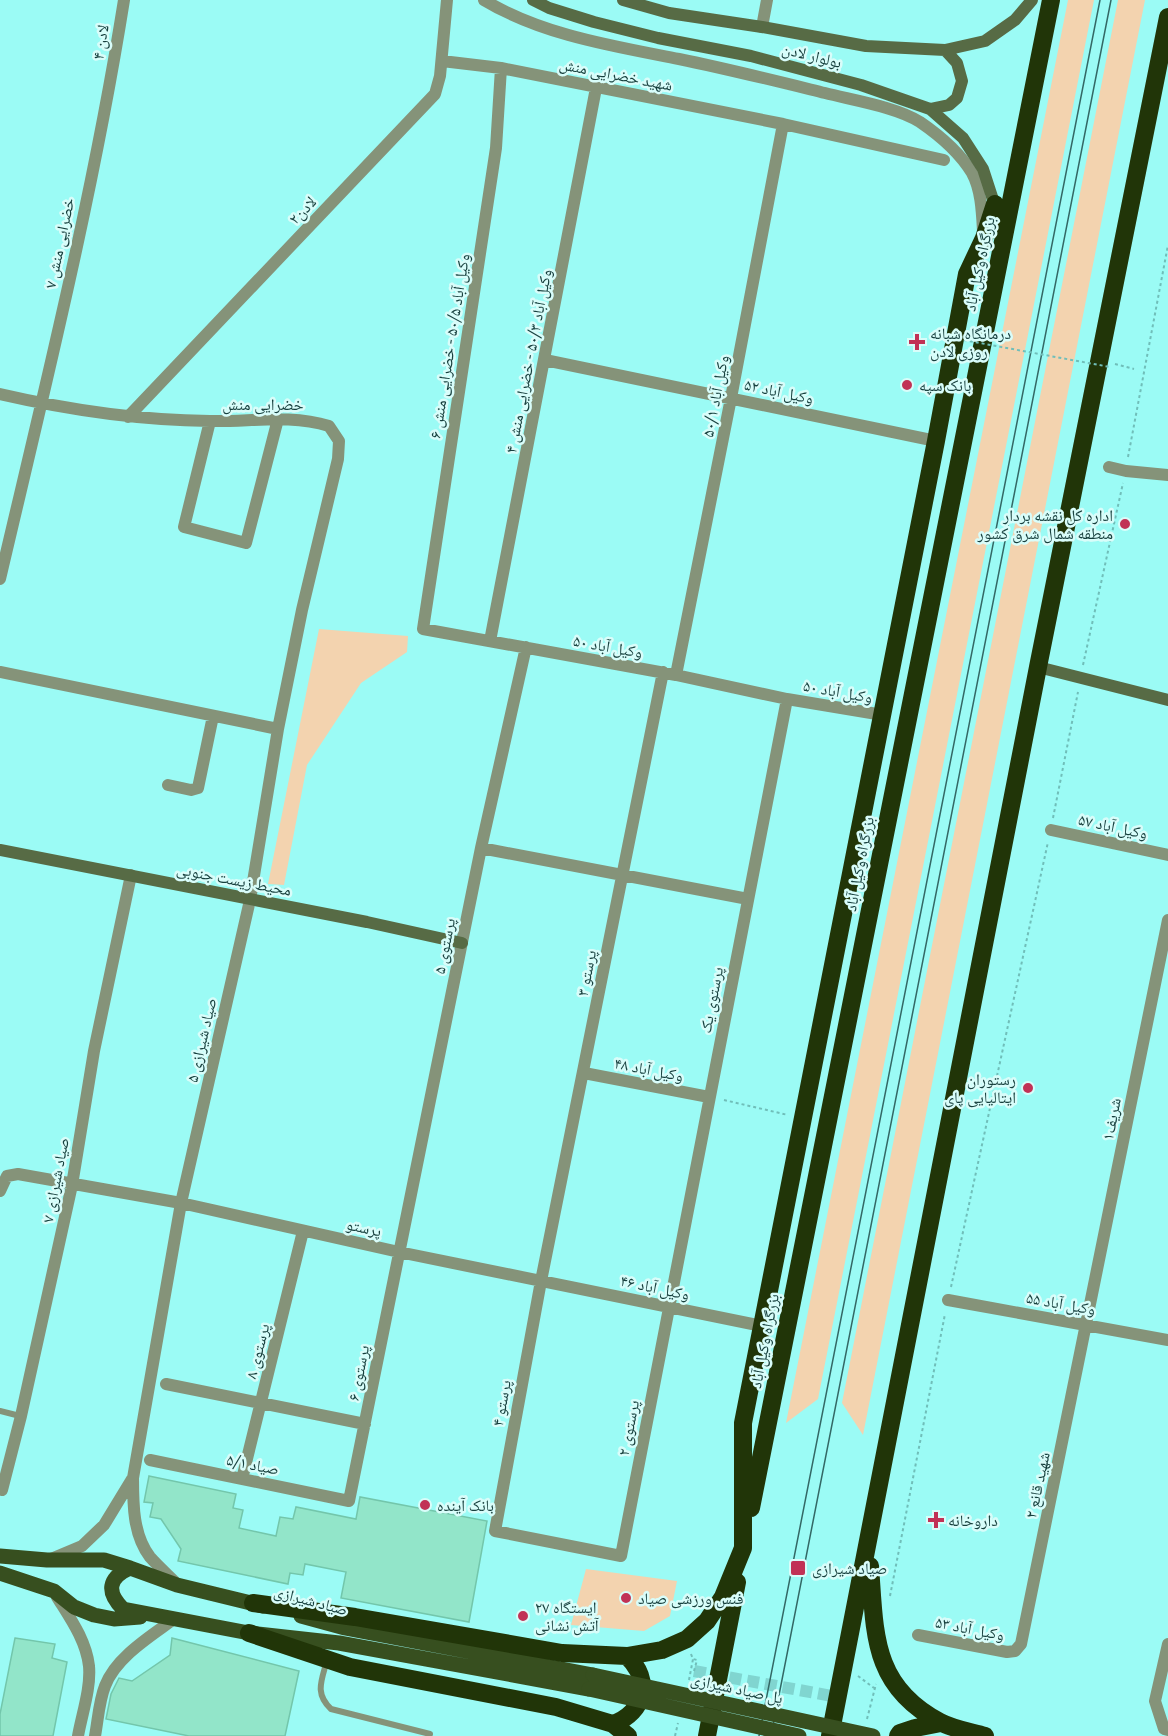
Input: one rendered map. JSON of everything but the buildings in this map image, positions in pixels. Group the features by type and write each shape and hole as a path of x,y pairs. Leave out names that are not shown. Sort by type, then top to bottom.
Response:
{"highway":[{"name":"بزرگراه وکیل آباد","path":"707,1736 1051,0"},
{"path":"830,1736 1038,667 1168,17"},
{"path":"253,1603 355,1617 562,1653 627,1656 662,1650 687,1639 707,1621 723,1597 743,1548 743,1423 883,716 967,274 984,237 995,204"},
{"path":"891,673 924,634"},
{"path":"868,1544 875,1634 885,1667 899,1692 941,1723 985,1736"},
{"path":"249,1633 350,1667 556,1707 613,1724 628,1736"},
{"path":"613,1724 630,1715 640,1699 639,1671 627,1656"},
{"path":"898,1736 900,1733 915,1728 941,1723"}],"main road":[{"name":"بولوار لادن","path":"533,0 549,8 605,25 751,56 861,85 930,109 963,138 983,169 995,204 1004,242"},
{"name":"بولوار لادن","path":"623,0 669,13 866,46 945,50 985,41 1015,20 1032,0"},
{"path":"930,109 949,105 957,98 962,81 957,63 945,50"},
{"path":"1038,667 1168,699"},
{"name":"محیط زیست جنوبی","path":"0,850 462,943"},
{"name":"صیاد شیرازی","path":"0,1556 47,1560 104,1560 177,1585 345,1628 591,1682"},
{"path":"130,1568 117,1573 111,1586 113,1599 123,1609 158,1616"},
{"path":"0,1573 54,1591 74,1607 94,1616 114,1619 158,1616"},
{"name":"صیاد شیرازی","path":"158,1616 249,1633 339,1643 591,1682"},
{"name":"پل صیاد شیرازی","path":"591,1682 869,1731"},
{"name":"پل صیاد شیرازی","path":"591,1682 800,1736"}],"street":[{"name":"لادن ۴","path":"109,89 124,0"},
{"name":"لادن۲","path":"128,417 435,94 442,61 447,0"},
{"path":"484,0 507,14 555,30 620,48 748,74 888,109 919,121 951,146 972,174 982,209 984,237 961,336"},
{"path":"762,27 767,0"},
{"name":"شهید خضرایی منش","path":"442,61 501,68 783,124 944,159"},
{"name":"وکیل آباد ۵۰/۵ - خضرایی منش ۶","path":"423,629 496,148 501,68"},
{"name":"وکیل آباد ۵۰/۳ - خضرایی منش ۴","path":"490,641 596,88"},
{"name":"خضرایی منش ۷","path":"0,579 41,404 109,89"},
{"name":"وکیل آباد ۵۰/۱","path":"676,675 783,124"},
{"name":"۵۲ وکیل آباد","path":"545,360 936,441"},
{"name":"خضرایی منش","path":"0,394 41,404 128,417 210,421 309,420 329,426 339,441 338,459 302,610"},
{"path":"210,421 184,527 246,543 278,419"},
{"path":"1108,466 1126,471 1168,475"},
{"name":"صیاد شیرازی ۵","path":"177,1585 148,1555 138,1532 133,1509 133,1478 181,1203 250,900 278,729 302,610"},
{"name":"۵۰ وکیل آباد","path":"423,629 663,672 787,699"},
{"name":"پرستوی ۵","path":"399,1252 481,848 526,647"},
{"path":"0,672 278,729"},
{"name":"پرستو ۳","path":"541,1281 663,672"},
{"name":"وکیل آباد ۵۰","path":"787,699 883,716"},
{"name":"پرستوی یک","path":"668,1307 787,699"},
{"path":"168,785 191,790 198,788 213,716"},
{"name":"۵۷ وکیل آباد","path":"1051,830 1168,855"},
{"path":"481,848 748,899"},
{"name":"صیاد شیرازی ۷","path":"2,1490 21,1416 72,1185 94,1051 131,875"},
{"name":"شریف١","path":"1087,1325 1168,920"},
{"name":"۴۸ وکیل آباد","path":"584,1073 709,1097"},
{"name":"پرستو","path":"0,1191 8,1176 18,1174 181,1203 541,1281"},
{"name":"پرستوی ۸","path":"242,1479 303,1231"},
{"name":"پرستوی ۶","path":"349,1501 399,1252"},
{"name":"۴۶ وکیل آباد","path":"541,1281 762,1326"},
{"name":"پرستو ۴","path":"541,1281 495,1531 621,1556"},
{"name":"۵۵ وکیل آباد","path":"948,1300 1168,1340"},
{"name":"پرستوی ۲","path":"621,1556 668,1307"},
{"name":"شهید قانع ۲","path":"1015,1651 1021,1644 1087,1325"},
{"path":"166,1384 365,1424"},
{"name":"صیاد ۵/۱","path":"150,1460 349,1501"},
{"name":"صیاد شیرازی ۵","path":"47,1560 82,1546 104,1525 133,1478"},
{"path":"54,1591 75,1625 84,1645 89,1665 78,1736"},
{"path":"95,1736 105,1686 111,1674 126,1656 174,1619"},
{"name":"وکیل آباد ۵۳","path":"918,1635 1007,1652 1015,1651"},
{"path":"1168,1644 1155,1701 1164,1729 1168,1730"}],"lane":[{"path":"0,1411 21,1416"},
{"path":"327,1659 320,1693 323,1702 331,1709 430,1734"}],"path":[{"path":"888,1602 948,1300 1051,830 1081,677 1126,471 1168,245"},
{"path":"961,336 1110,366"},
{"path":"1114,364 1134,369"},
{"path":"709,1097 803,1118"},
{"path":"694,1671 697,1660"},
{"path":"869,1731 874,1688 885,1667"},
{"path":"859,1676 874,1688"}],"shaded area":[{"path":"1068,0 1094,0 818,1399 786,1423"},
{"path":"1118,0 1145,0 863,1435 842,1403"},
{"path":"319,629 408,636 407,652 361,683 307,765 284,885 268,884"},
{"name":"فنس ورزشی صیاد","path":"586,1569 677,1581 670,1616 644,1631 571,1625"}],"tunnel":[{"path":"694,1671 843,1698"}],"tram line":[{"path":"759,1736 1100,0"},
{"path":"771,1736 1111,0"}],"place":[{"name":"درمانگاه شبانه روزی لادن","path":"917,342"},
{"name":"بانک سپه","path":"907,385"},
{"name":"اداره کل نقشه بردار منطقه شمال شرق کشور","path":"1125,524"},
{"name":"رستوران ایتالیایی پای","path":"1028,1088"},
{"name":"بانک آینده","path":"425,1505"},
{"name":"داروخانه","path":"936,1520"},
{"name":"صیاد شیرازی","path":"798,1568"},
{"name":"فنس ورزشی صیاد","path":"626,1598"},
{"name":"ایستگاه ۲۷ آتش نشانی","path":"523,1616"}]}
